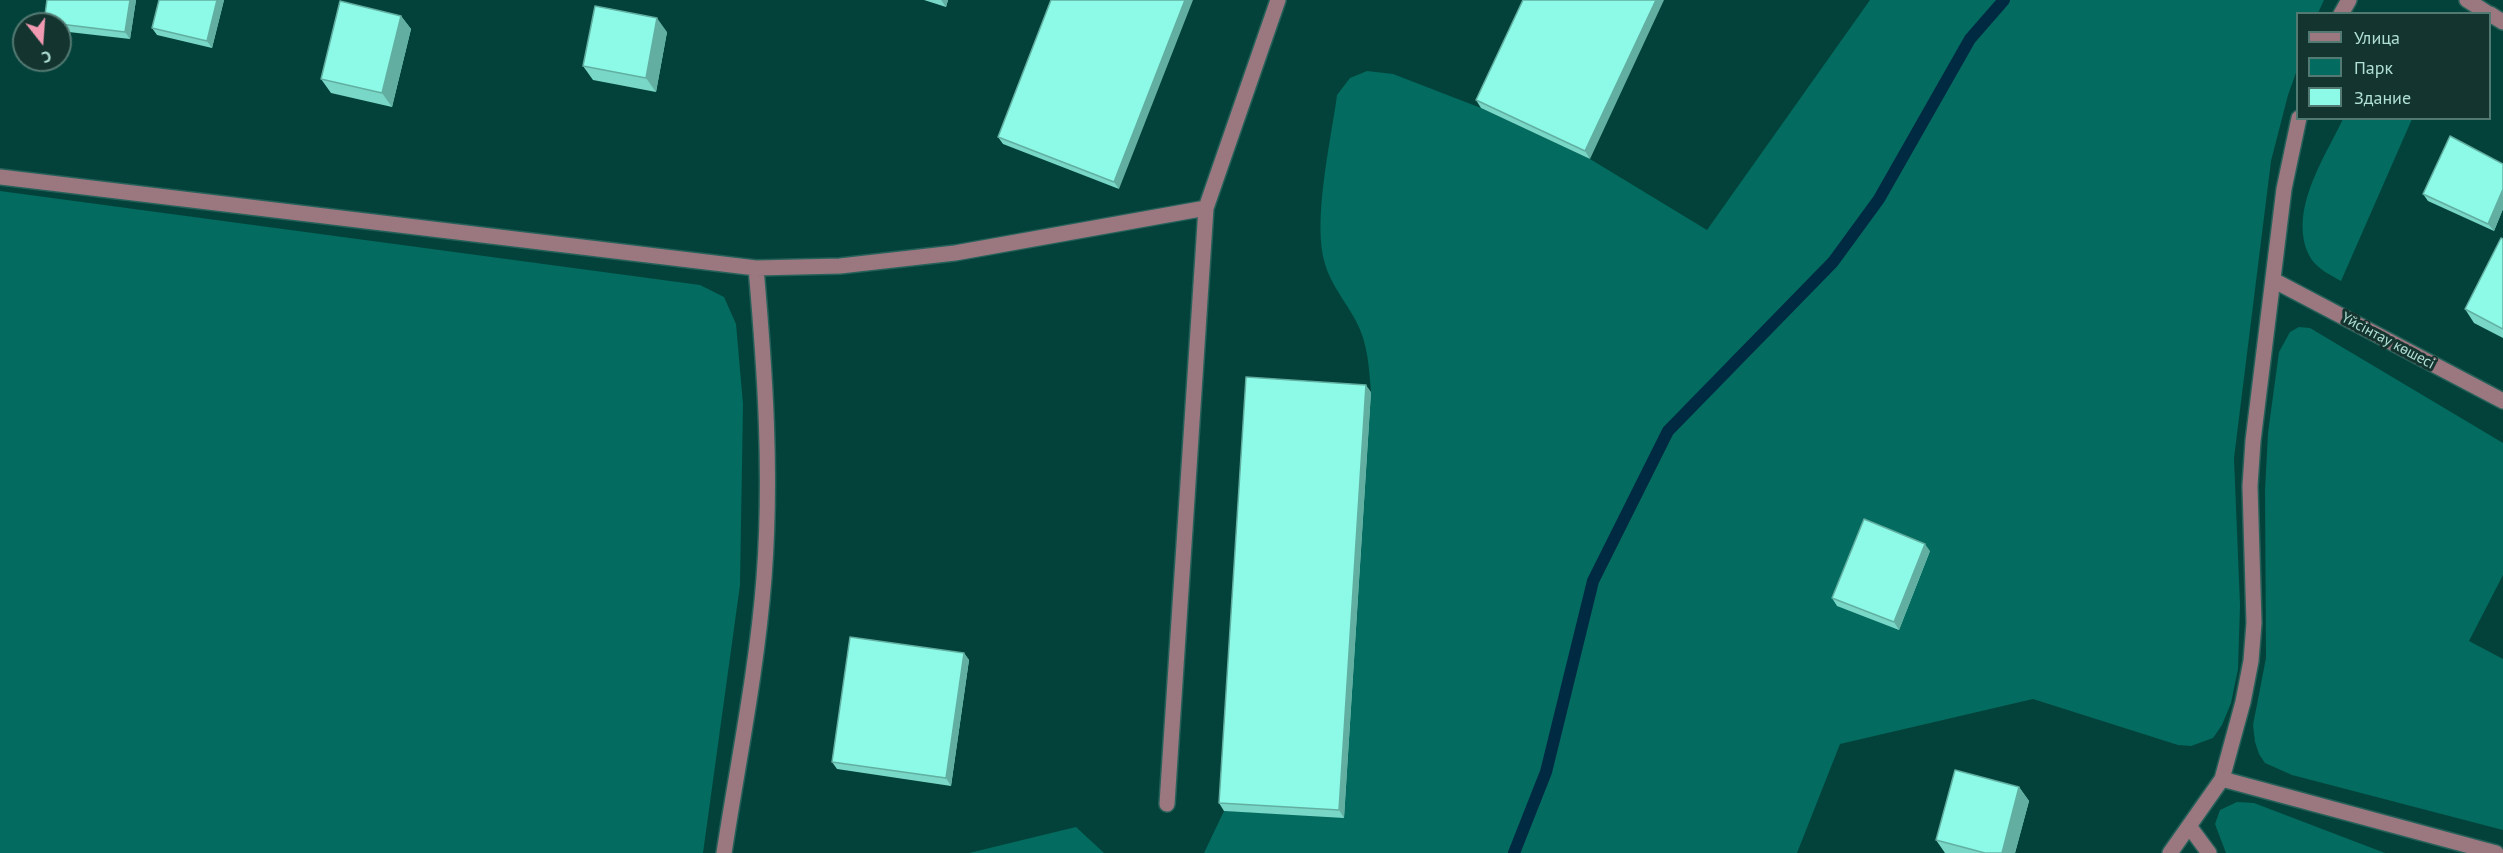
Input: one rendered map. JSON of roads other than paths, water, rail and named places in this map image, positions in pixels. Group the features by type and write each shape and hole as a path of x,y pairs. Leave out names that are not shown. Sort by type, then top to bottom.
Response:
{"street":[{"path":"1167,804 1206,208 1278,0"},
{"path":"2467,0 2486,12"},
{"path":"2170,853 2222,779 2243,702 2251,661 2253,623 2250,486 2284,189 2299,120"},
{"path":"0,177 756,268 840,266 955,253 1206,208"},
{"path":"724,853 754,662 764,577 768,485 766,379 756,268"},
{"name":"Үйсінтау көшесі","path":"2273,280 2503,401"},
{"path":"2222,779 2496,853"},
{"path":"2189,826 2209,853"}],"waterway":[{"path":"1514,853 1546,772 1593,581 1668,431 1833,262 1879,199 1970,39 2004,0"}]}
